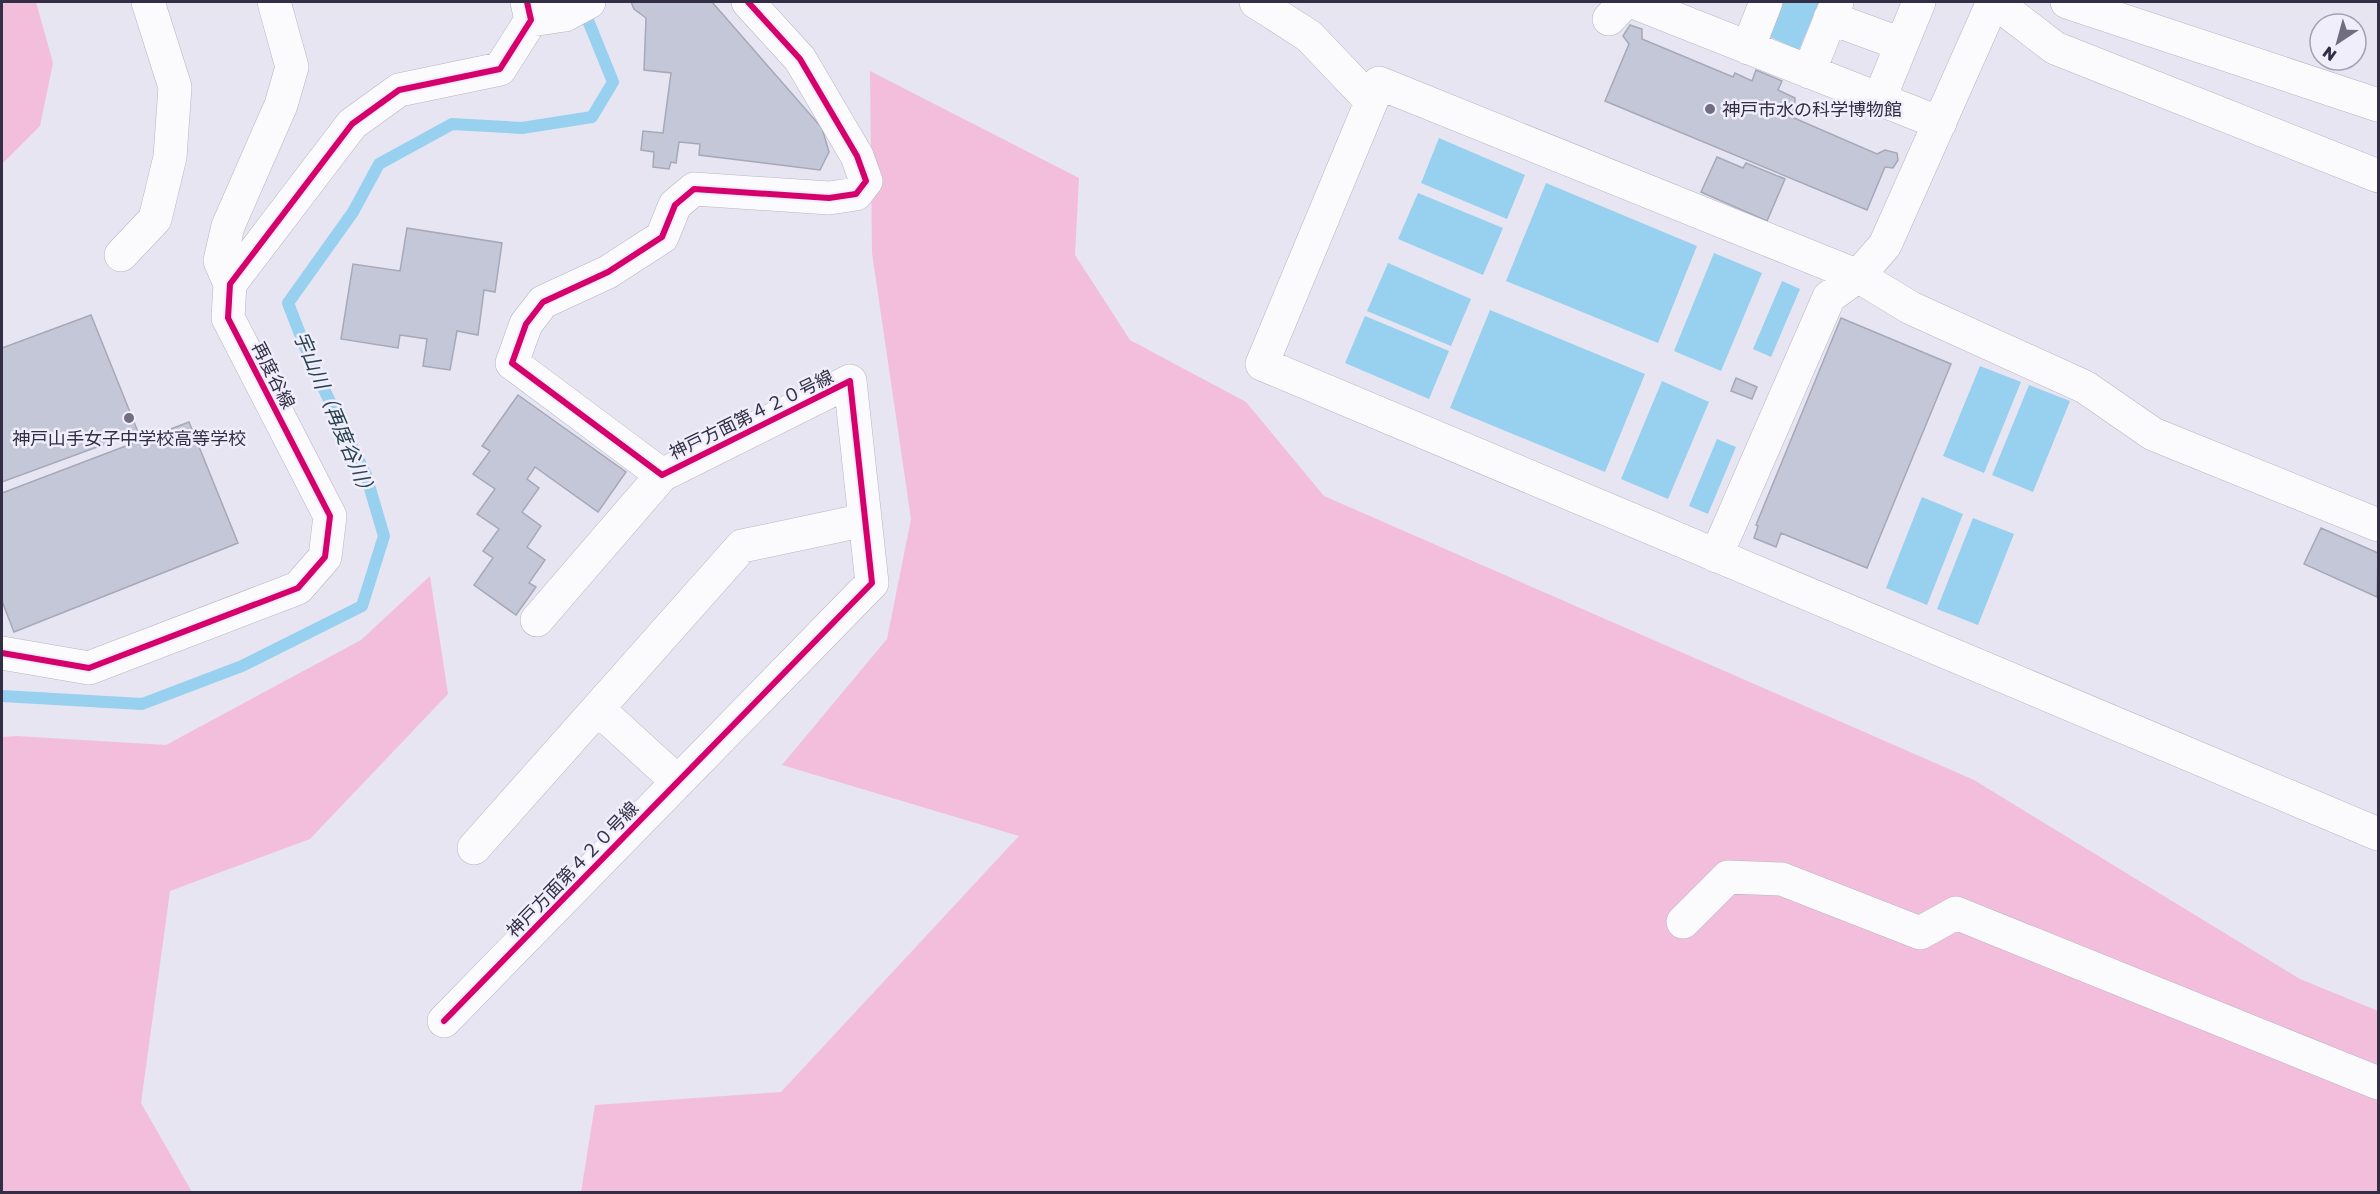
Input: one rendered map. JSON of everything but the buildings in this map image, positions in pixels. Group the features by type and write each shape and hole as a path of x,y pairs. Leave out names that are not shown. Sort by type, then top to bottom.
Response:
{"street":[{"path":"121,255 155,219 170,157 175,87 148,2"},
{"path":"274,2 292,67 281,105 228,226 220,261 230,284 352,124 399,90 500,69 529,11 577,8"},
{"name":"神戸方面第４２０号線","path":"444,1021 872,583 850,381 662,475 512,363 526,324 543,302 608,272 662,237 675,205 694,189 829,198 856,194 866,181 857,156 800,60 748,2"},
{"path":"1256,2 1308,36 1371,101"},
{"path":"1748,48 1766,2"},
{"path":"1879,100 1919,2"},
{"path":"1716,556 1828,297 1858,276 1885,245 1994,2 2055,48 2379,176"},
{"path":"2067,2 2379,105"},
{"path":"1623,8 1672,9 1748,48 1940,123"},
{"path":"1809,72 1834,10 1901,44"},
{"path":"2379,525 2153,434 2085,387 1911,308 1858,276 1379,83 1262,364 2379,834"},
{"name":"再度谷線","path":"2,653 89,668 298,588 325,557 330,516 228,318 230,284"},
{"path":"537,620 662,475"},
{"path":"474,848 742,546 865,520"},
{"path":"598,709 678,782"},
{"path":"1683,922 1728,877 1782,879 1920,933 1956,913 2379,1083"}],"shaded area":[{"path":"2,2 36,2 53,63 40,126 2,164"},
{"path":"870,71 1079,178 1075,255 1130,340 1246,402 1324,496 1974,780 2300,979 2378,1011 2378,1192 581,1192 595,1105 781,1092 1019,836 782,765 887,639 911,519 872,253"},
{"path":"430,576 448,694 310,839 170,891 141,1103 192,1192 2,1192 2,737 166,745 361,640"}],"water":[{"path":"1782,2 1819,2 1799,50 1768,36"},
{"path":"1439,138 1525,175 1507,219 1421,183"},
{"path":"1546,183 1697,246 1658,343 1506,281"},
{"path":"1418,193 1503,228 1483,275 1398,239"},
{"path":"1714,253 1762,273 1721,371 1674,351"},
{"path":"1388,263 1471,299 1451,346 1367,311"},
{"path":"1782,281 1800,289 1771,357 1753,349"},
{"path":"1490,310 1645,374 1605,472 1450,408"},
{"path":"1365,316 1449,351 1429,399 1345,363"},
{"path":"1980,366 2021,382 1984,473 1943,456"},
{"path":"1662,381 1709,402 1668,499 1621,479"},
{"path":"2029,385 2070,401 2033,492 1992,475"},
{"path":"1717,439 1736,447 1708,514 1689,506"},
{"path":"1922,497 1963,514 1927,605 1886,588"},
{"path":"1973,518 2014,534 1978,625 1937,609"}],"waterway":[{"name":"宇山川（再度谷川）","path":"2,696 142,704 242,666 362,606 384,536 366,475 312,365 288,303 353,212 379,164 452,124 522,128 592,117 613,82 583,8"}],"cycle path":[{"path":"2,653 89,668 298,588 325,557 330,516 228,318 230,284 352,124 399,90 500,69 531,20 527,2"},
{"path":"444,1021 872,583 850,381 662,475 512,363 526,324 543,302 608,272 662,237 675,205 694,189 829,198 856,194 866,181 857,156 800,59 748,2"}],"place":[{"name":"神戸市水の科学博物館","path":"1710,109"},
{"name":"神戸山手女子中学校高等学校","path":"129,418"}]}
